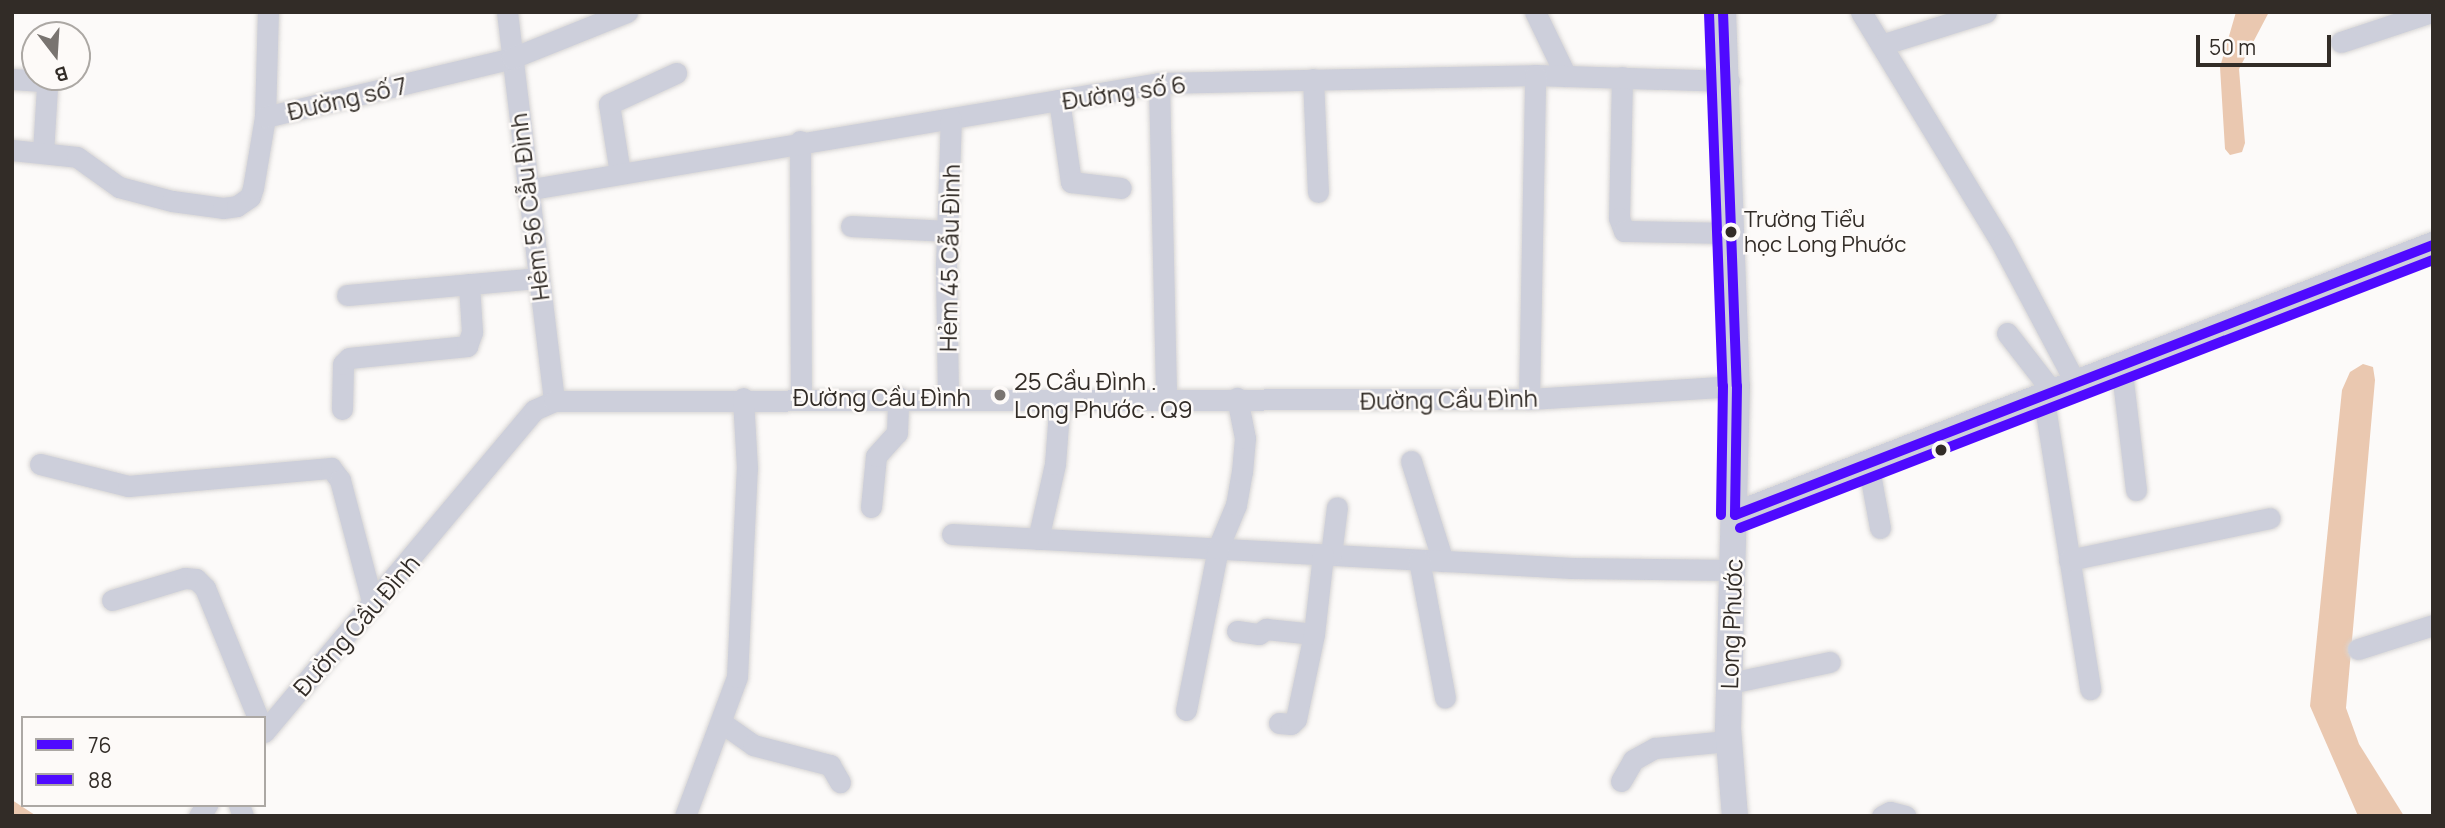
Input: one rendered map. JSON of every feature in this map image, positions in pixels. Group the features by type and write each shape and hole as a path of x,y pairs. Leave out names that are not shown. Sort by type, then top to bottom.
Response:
{"street":[{"path":"265,117 268,12"},
{"name":"Hẻm 56 Cẫu Đình","path":"507,12 526,190 555,401"},
{"path":"1535,12 1566,76"},
{"name":"Long Phước","path":"1723,12 1729,81 1737,386 1728,741 1735,816"},
{"path":"1861,12 2002,244 2057,389 2069,560 2090,689"},
{"path":"1881,45 1986,12"},
{"path":"2341,42 2431,12"},
{"name":"Đường số 7","path":"12,150 77,157 119,187 223,208 250,197 265,117 512,58 617,14"},
{"path":"620,173 609,104 676,73"},
{"path":"1529,398 1535,75"},
{"name":"Đường số 6","path":"526,190 800,141 951,120 1159,83 1535,75 1729,81"},
{"path":"1622,77 1619,218 1624,231 1733,233"},
{"path":"12,79 43,81 47,87 43,152"},
{"path":"1313,79 1318,192"},
{"path":"1159,83 1167,397"},
{"path":"1059,100 1071,182 1121,188"},
{"name":"Hẻm 45 Cẫu Đình","path":"948,397 947,231 951,120"},
{"path":"800,141 801,397"},
{"path":"851,226 947,231"},
{"path":"1735,515 2433,245"},
{"path":"347,295 537,278"},
{"path":"342,409 343,364 349,358 467,346 472,332 469,284"},
{"path":"2007,333 2057,389"},
{"path":"2121,364 2136,490"},
{"name":"Đường Cầu Đình","path":"266,730 534,410 555,401 801,397 1529,398 1737,386"},
{"path":"871,507 876,456 897,433 898,397"},
{"path":"1038,539 1055,464 1060,397"},
{"path":"685,816 737,677 747,468 743,398"},
{"path":"1186,710 1218,548 1236,505 1242,472 1245,438 1237,398"},
{"path":"1411,461 1443,561"},
{"path":"1868,463 1880,528"},
{"path":"40,464 128,486 331,468 340,480 373,605"},
{"path":"1279,723 1291,724 1296,719 1337,507"},
{"path":"2069,560 2270,517"},
{"path":"952,534 1419,560 1733,570"},
{"path":"1419,560 1445,698"},
{"path":"112,600 185,578 196,579 205,588 257,716"},
{"path":"2358,649 2433,625"},
{"path":"1237,631 1259,635 1266,629 1314,634"},
{"path":"1730,683 1830,662"},
{"path":"722,723 753,745 830,765 840,782"},
{"path":"1621,781 1633,760 1655,748 1728,741"},
{"path":"1882,816 1890,812 1906,816"}],"shaded area":[{"path":"2236,12 2269,12 2239,69 2245,143 2242,152 2230,155 2225,149 2220,67"},
{"path":"2363,364 2373,367 2375,380 2346,708 2359,744 2404,816 2358,816 2310,706 2342,390 2350,372"},
{"path":"12,800 35,815 35,816 12,816"}],"transit line":[{"name":"76","path":"1723,12 1737,386 1735,515"},
{"name":"88","path":"1709,13 1723,386 1721,515"},
{"name":"76","path":"1735,515 2433,245"},
{"name":"88","path":"1740,528 2433,260"}],"place":[{"name":"Trường Tiểu học Long Phước","path":"1731,232"},
{"name":"25 Cầu Đình . Long Phước . Q9","path":"1000,395"}]}
